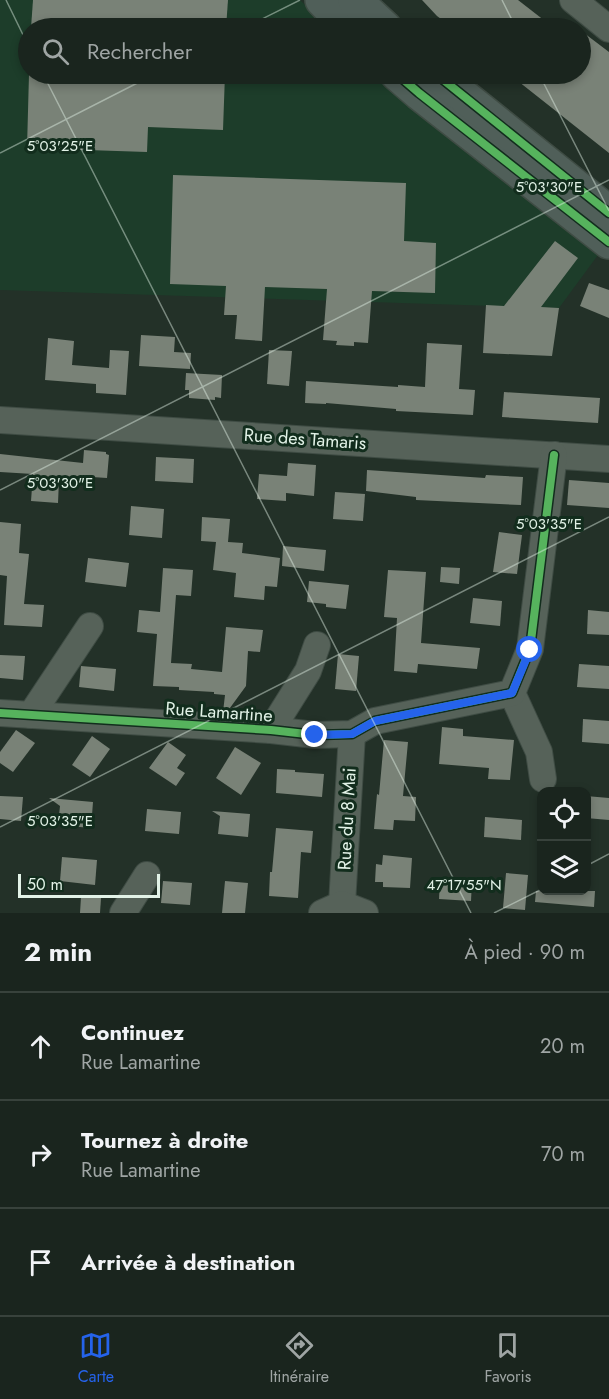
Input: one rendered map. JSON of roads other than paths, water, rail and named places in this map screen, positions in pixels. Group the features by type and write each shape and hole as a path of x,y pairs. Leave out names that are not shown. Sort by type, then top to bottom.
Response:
{"main road":[{"path":"322,0 339,18"},
{"path":"355,0 374,18"},
{"path":"409,84 609,242"},
{"path":"448,84 609,213"}],"street":[{"path":"573,0 609,29"},
{"name":"Rue des Tamaris","path":"0,420 609,459"},
{"path":"543,779 539,752 512,693 530,650 554,455"},
{"path":"31,715 90,626"},
{"name":"Rue Lamartine","path":"271,730 308,671 317,645"},
{"name":"Rue Lamartine","path":"0,713 271,730 315,735 352,734 375,721 512,693"},
{"name":"Rue du 8 Mai","path":"332,908 352,734"},
{"path":"123,913 147,875"},
{"path":"332,908 365,913"}]}
